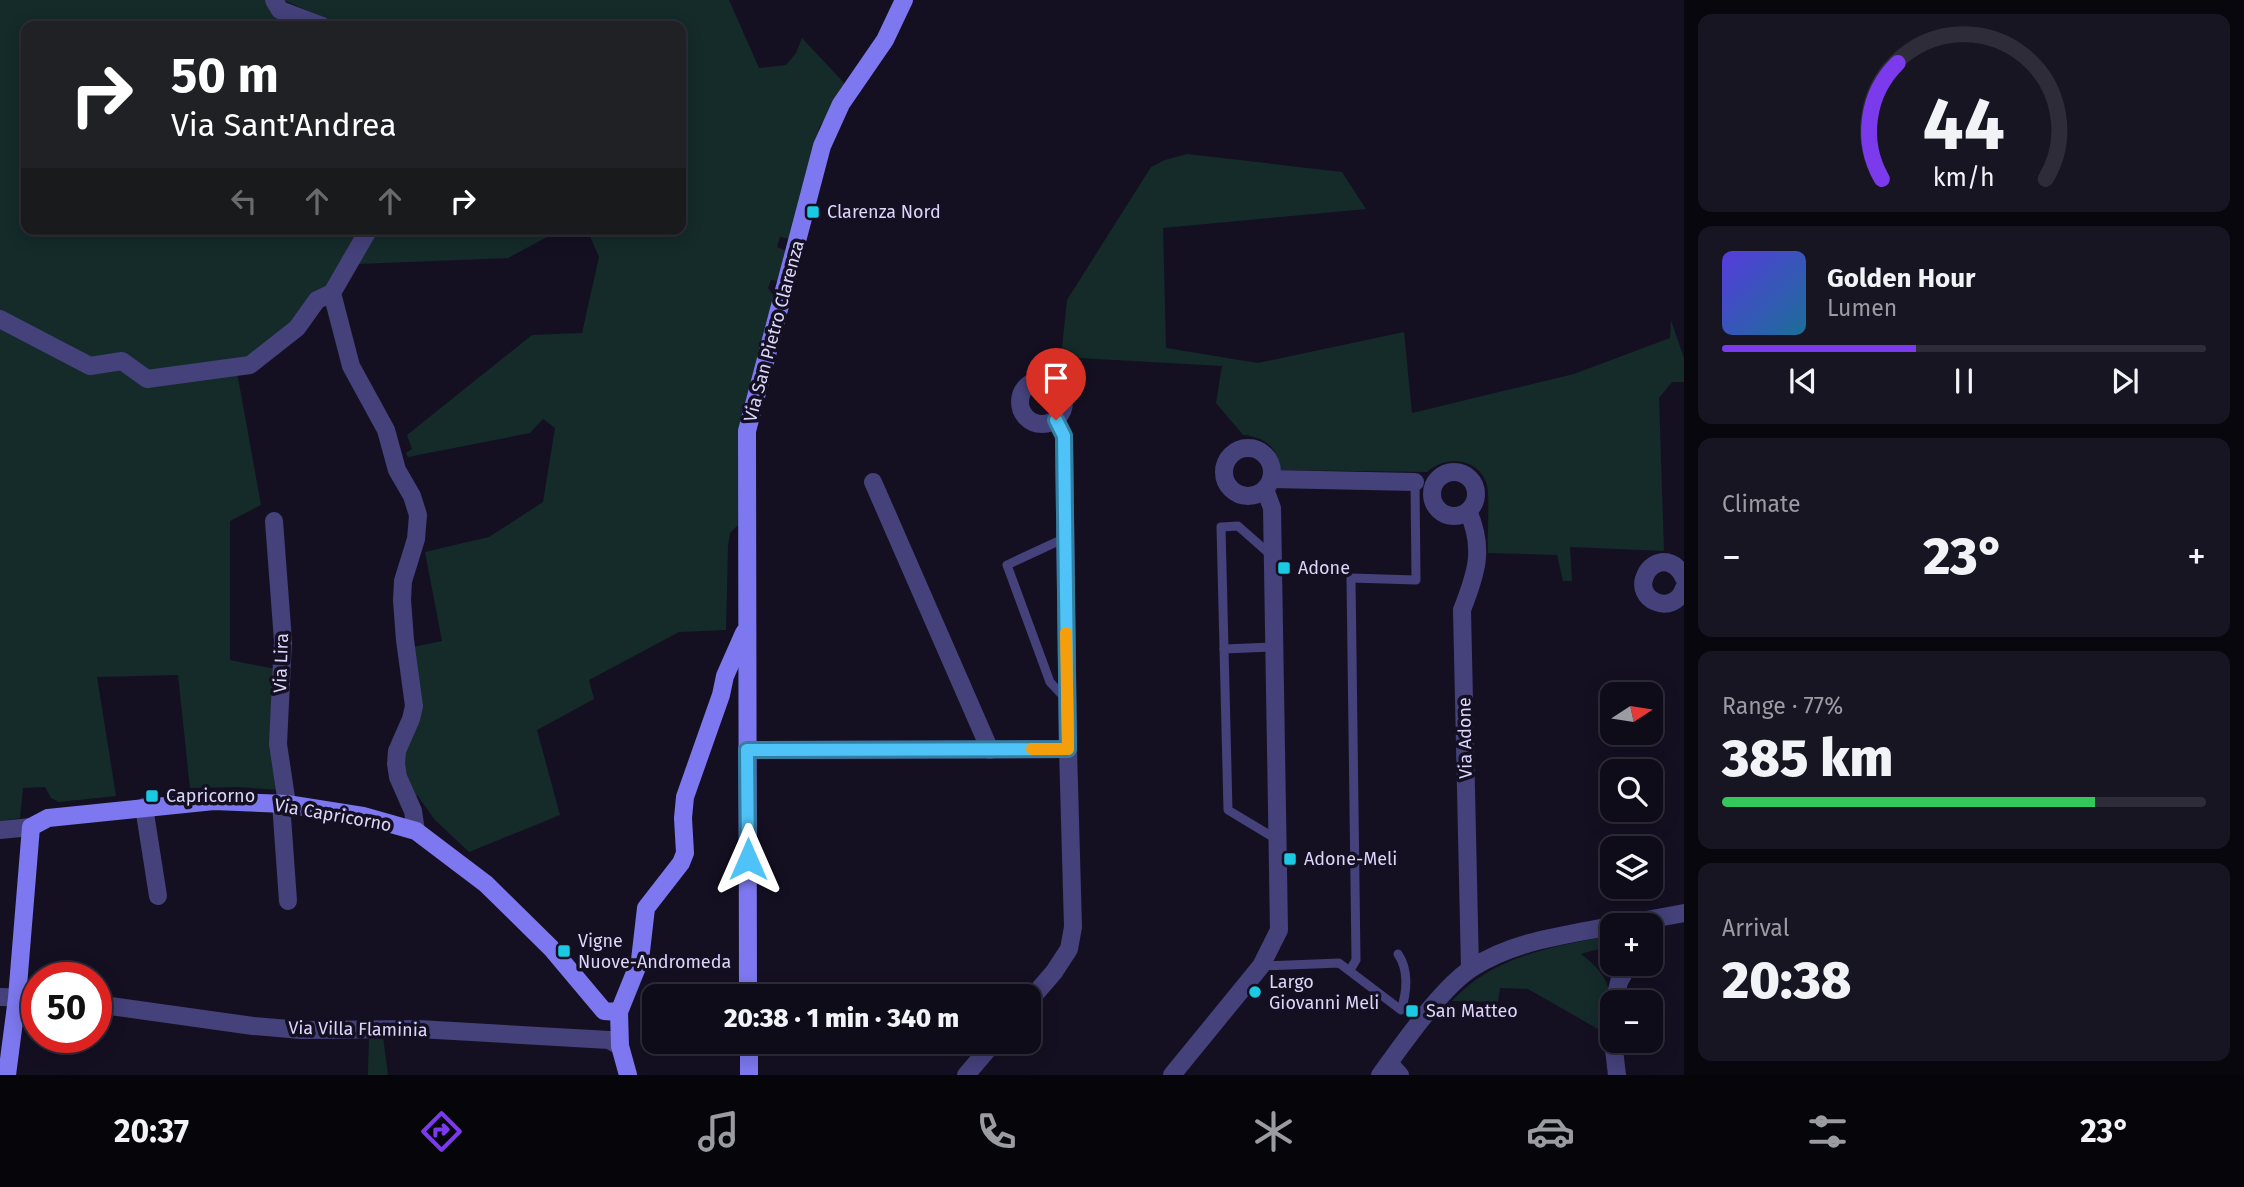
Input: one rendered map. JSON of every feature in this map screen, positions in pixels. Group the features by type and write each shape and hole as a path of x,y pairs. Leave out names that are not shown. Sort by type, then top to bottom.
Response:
{"main road":[{"name":"Via San Pietro Clarenza","path":"748,695 747,431 822,146 841,104 885,40 904,0"},
{"path":"628,1075 620,1046 619,1012 640,960 646,908 681,863 685,853 685,797 721,695 725,676 746,626"},
{"path":"721,695 735,688 748,695 748,984"},
{"name":"Via Capricorno","path":"31,827 48,818 214,801 284,804 363,816 416,831 494,891 551,948 604,1011 619,1012"},
{"path":"7,1075 8,997 31,827"},
{"path":"749,1054 749,1075"}],"street":[{"path":"274,0 280,10 309,21"},
{"path":"0,319 90,366 122,361 147,379 250,365 298,328 317,300 332,293 366,235"},
{"path":"332,293 351,366 386,430 397,470 412,496 418,515 416,539 403,581 402,600 414,706 397,751 398,778 413,811 416,831"},
{"path":"1041,987 1069,949 1073,927 1064,436 1056,420"},
{"path":"873,482 990,750"},
{"path":"1172,1075 1261,966 1279,930 1272,508 1268,484 1415,482"},
{"name":"Via Adone","path":"1468,512 1476,536 1476,573 1462,610 1470,969"},
{"name":"Via Lira","path":"274,521 283,641 278,744 284,804 288,901"},
{"path":"1681,601 1668,605 1651,601 1645,594 1644,577 1655,564 1664,562 1673,564 1684,578"},
{"path":"747,750 1068,749"},
{"path":"144,807 158,896"},
{"name":"Via Capricorno","path":"0,830 31,827"},
{"path":"1663,917 1684,913"},
{"path":"1390,1071 1431,1009 1470,969 1520,946 1600,929"},
{"name":"Via Villa Flaminia","path":"112,1006 301,1030 432,1030 609,1040 620,1046"},
{"path":"1614,1053 1617,1075"},
{"path":"966,1075 984,1054"}],"lane":[{"path":"1350,970 1356,960 1351,579 1416,580 1415,482"},
{"path":"1273,557 1238,526 1221,527 1228,810 1278,840"},
{"path":"1065,538 1007,565 1050,682 1067,700"},
{"path":"1224,649 1275,647"},
{"path":"1261,966 1339,962 1401,1010 1406,995 1404,963 1398,954"}],"green space":[{"path":"0,0 270,0 298,21 21,21 21,235 360,235 329,286 314,291 294,323 237,372 261,505 230,521 230,660 275,669 280,790 190,788 178,675 97,677 116,796 59,802 51,798 45,787 23,788 20,818 0,821"},
{"path":"283,0 729,0 759,68 786,65 796,53 802,38 845,84 819,128 790,239 780,237 777,247 786,251 778,281 771,280 768,288 774,296 738,433 738,525 730,533 728,546 726,630 679,632 589,680 594,699 537,730 560,815 469,852 434,819 418,796 413,795 401,760 413,647 442,641 425,552 489,537 543,502 555,428 543,419 530,433 408,457 406,453 412,449 407,435 532,335 582,333 599,257 590,235 686,235 686,21 332,21"},
{"path":"1187,154 1342,172 1366,209 1163,228 1166,348 1258,363 1404,332 1412,413 1574,374 1670,338 1671,320 1684,358 1684,382 1672,382 1659,398 1664,551 1570,547 1572,581 1563,581 1557,555 1488,553 1487,485 1477,469 1469,464 1452,461 1427,472 1281,470 1277,456 1269,445 1258,438 1243,435 1216,403 1222,366 1061,357 1067,300 1151,167"},
{"path":"373,235 551,235 508,258 358,264"},
{"path":"1600,938 1600,949 1581,954 1598,970 1608,987 1609,990 1600,990 1598,1029 1528,989 1500,988 1498,1002 1452,1001 1487,973 1506,963 1546,949"},
{"path":"369,1034 383,1037 388,1075 368,1075"}],"slow traffic":[{"path":"1032,749 1068,749 1066,633"}],"place":[{"name":"Clarenza Nord","path":"813,212"},
{"name":"Adone","path":"1284,568"},
{"name":"Capricorno","path":"152,796"},
{"name":"Adone-Meli","path":"1290,859"},
{"name":"Vigne Nuove-Andromeda","path":"564,951"},
{"name":"Largo Giovanni Meli","path":"1255,992"},
{"name":"San Matteo","path":"1412,1011"}],"route":[{"path":"748,859 747,750 1068,749 1064,436 1056,420"}]}
